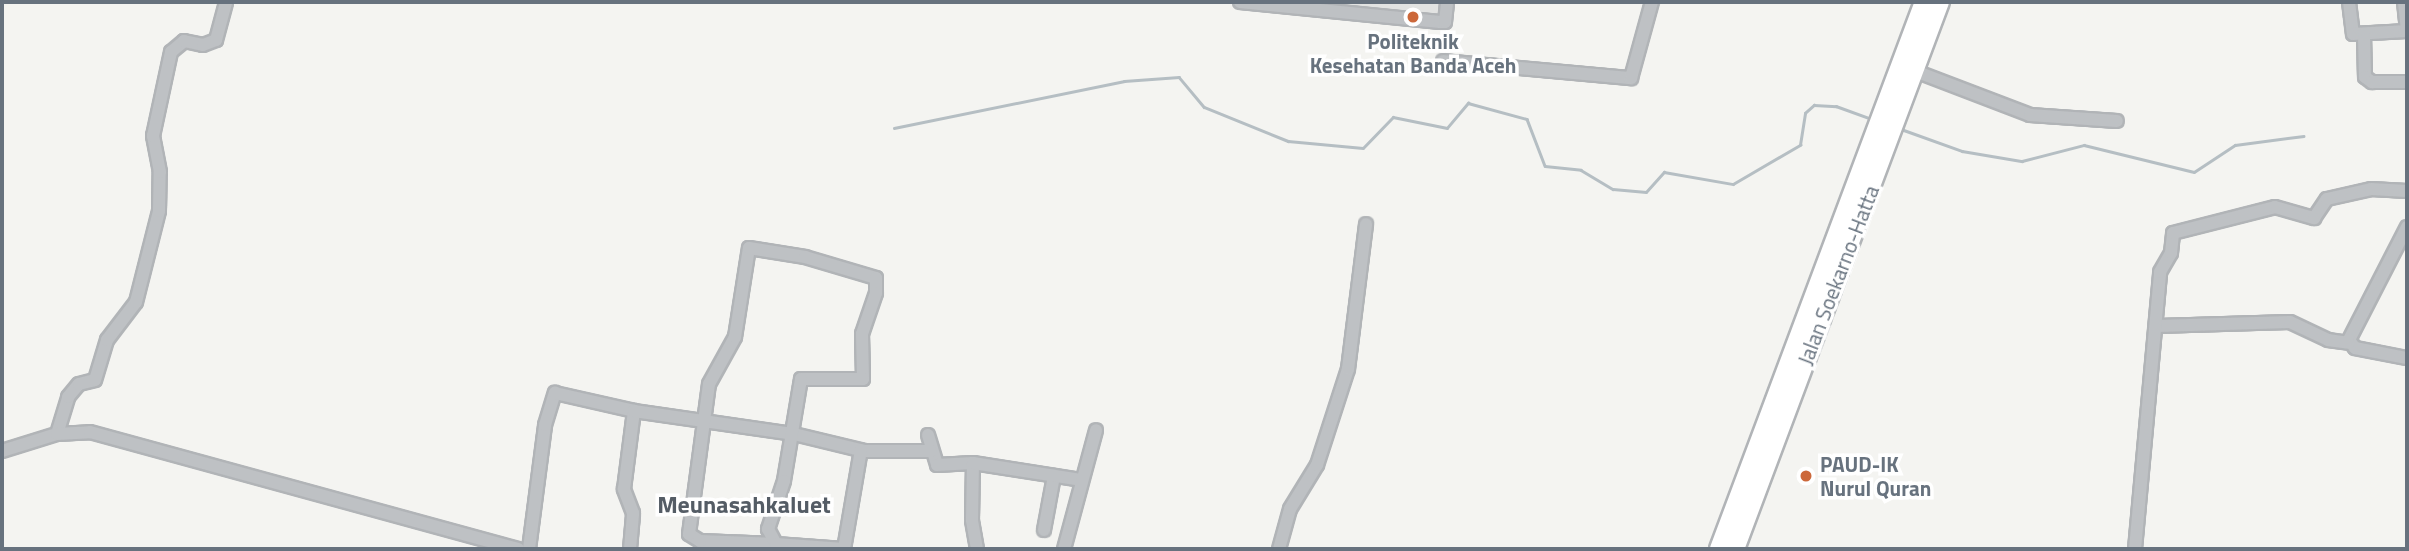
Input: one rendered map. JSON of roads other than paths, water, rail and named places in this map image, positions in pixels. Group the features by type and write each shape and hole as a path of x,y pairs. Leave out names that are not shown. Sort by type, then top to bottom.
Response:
{"highway":[{"name":"Jalan Soekarno-Hatta","path":"1725,549 1895,104 1924,2"},
{"name":"Jalan Soekarno-Hatta","path":"1895,104 1915,71 1940,2"}],"street":[{"path":"57,433 68,397 79,384 96,380 107,340 136,302 159,211 160,172 153,136 172,51 184,41 202,45 216,40 226,2"},
{"path":"1240,2 1445,22 1447,2"},
{"path":"1443,61 1631,78 1652,2"},
{"path":"2349,2 2351,32 2364,34 2407,31 2404,2"},
{"path":"2364,34 2365,77 2372,82 2407,82"},
{"path":"1915,71 2030,115 2117,121"},
{"path":"2135,549 2136,502 2157,326 2160,272 2177,230 2246,218 2275,207 2314,218 2327,199 2371,189 2407,191"},
{"path":"1279,549 1290,509 1317,465 1348,369 1366,224"},
{"path":"2349,343 2407,227"},
{"path":"777,547 769,524 794,433 795,397 801,379 863,379 862,334 876,293 876,278 751,248 735,337 709,384 690,537 777,547 844,549 861,450"},
{"path":"2157,326 2290,322 2328,340 2407,358"},
{"path":"528,549 545,425 555,393 634,411 794,433 852,444 861,450 931,451"},
{"path":"630,549 633,513 624,489 634,411"},
{"path":"1064,549 1096,430"},
{"path":"2,451 57,433 90,432 518,549"},
{"path":"928,435 937,465 973,463 1081,480"},
{"path":"973,463 972,520 977,549"},
{"path":"1044,530 1054,476"}],"waterway":[{"path":"894,128 1124,81 1179,77 1204,107 1288,141 1363,148 1393,117 1447,128 1468,103 1527,119 1545,166 1581,170 1613,189 1646,192 1664,172 1733,184 1800,145 1805,113 1814,105 1836,106 1872,119"},
{"path":"1901,129 1962,151 2022,161 2084,145 2194,172 2235,145 2303,136"}],"place":[{"name":"Politeknik Kesehatan Banda Aceh","path":"1413,17"},
{"name":"PAUD-IK Nurul Quran","path":"1806,476"}],"district":[{"name":"Meunasahkaluet","path":"744,505"}]}
